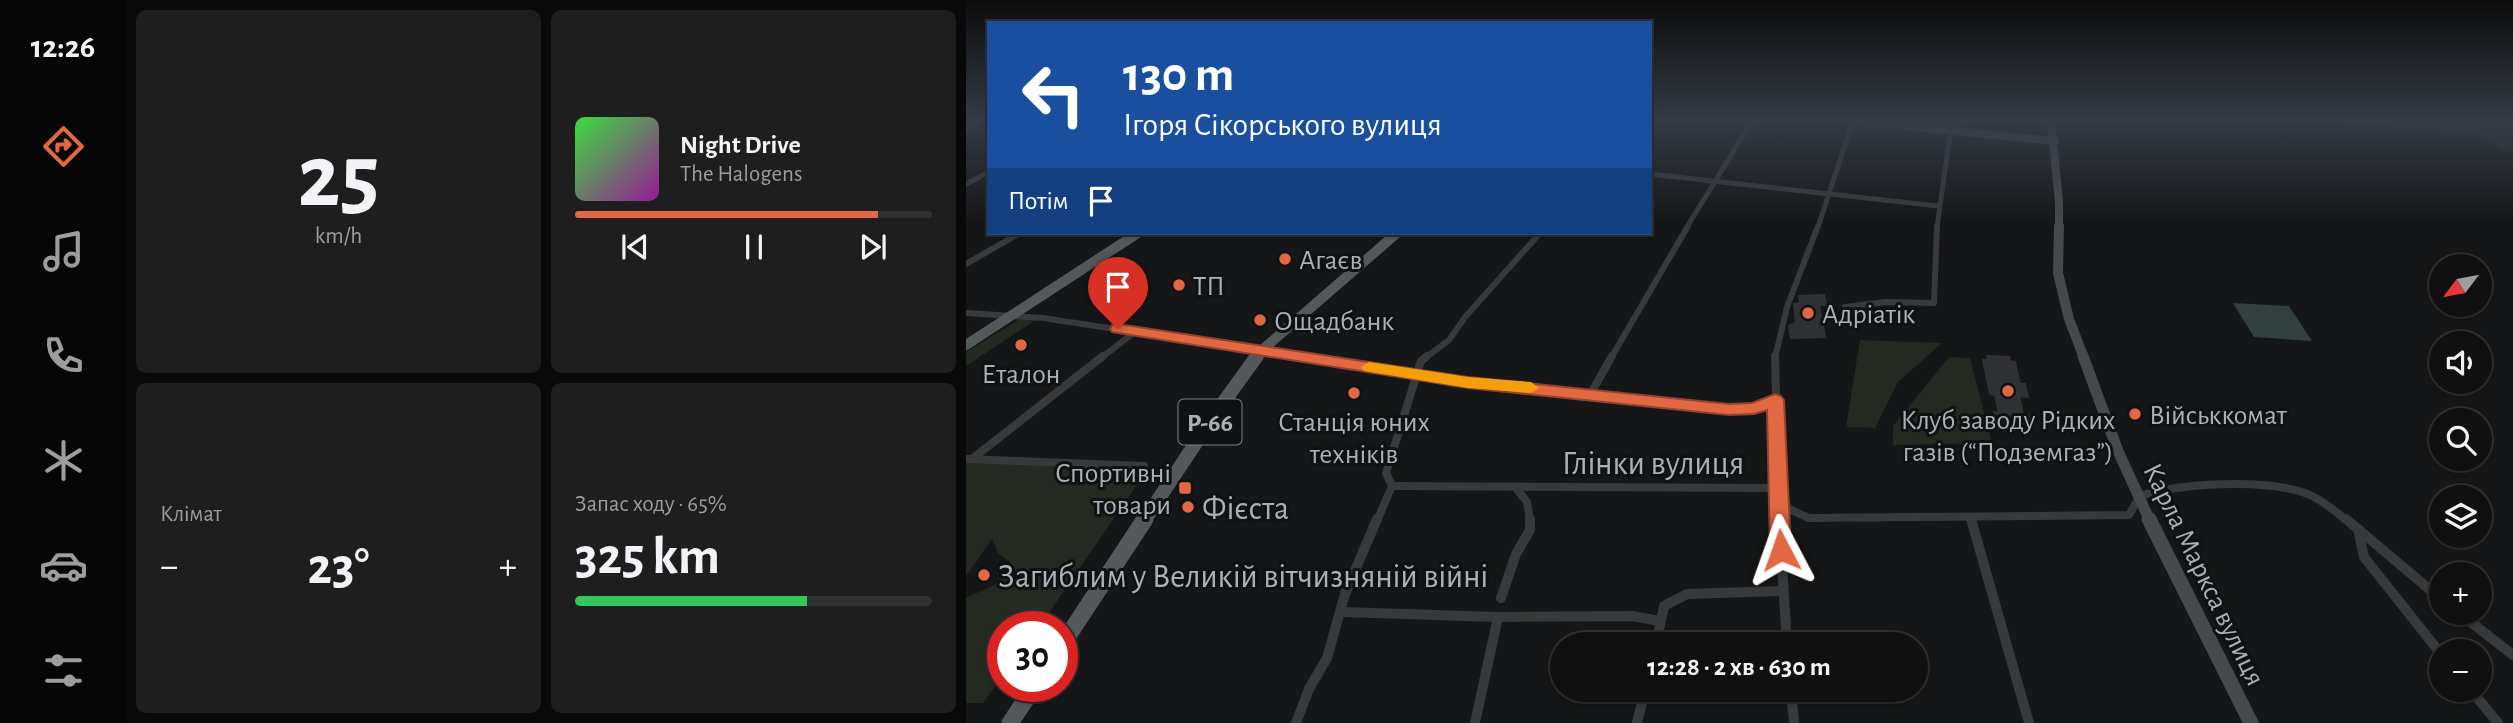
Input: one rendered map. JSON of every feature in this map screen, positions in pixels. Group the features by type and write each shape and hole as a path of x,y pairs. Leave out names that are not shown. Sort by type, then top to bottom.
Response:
{"main road":[{"path":"966,345 1135,235"},
{"name":"Р-66","path":"1078,621 1215,414 1262,350 1395,235"},
{"path":"1010,723 1024,702"}],"street":[{"path":"1590,395 1715,180 1733,155"},
{"path":"1786,632 1777,489 1777,344 1787,307 1843,155"},
{"path":"1845,307 1886,302 1934,303 1938,206 1947,155"},
{"name":"Карла Маркса вулиця","path":"2056,155 2059,202 2056,249 2062,296 2118,451 2170,564 2250,723"},
{"path":"966,184 987,173"},
{"path":"1652,174 1938,206"},
{"path":"966,264 1017,235"},
{"path":"1296,723 1327,658 1345,594 1392,486 1386,473 1388,464 1421,360 1459,329 1466,316 1538,235"},
{"path":"966,313 1013,315 1136,331 1418,374 1590,395 1729,409 1754,409 1775,400"},
{"path":"969,459 1136,331"},
{"path":"969,459 1144,466"},
{"path":"2140,496 2166,488 2266,485 2292,488 2327,505 2429,588"},
{"name":"Глінки вулиця","path":"1392,486 1777,489 1786,509 1809,518 2129,515 2140,496"},
{"path":"1501,598 1516,554 1530,530 1527,502 1516,488"},
{"path":"1970,517 2029,723"},
{"path":"2358,529 2364,557 2429,639"},
{"path":"1658,632 1664,606 1679,596 1783,591"},
{"path":"1341,612 1498,617 1632,616 1660,621"},
{"path":"1475,723 1498,617"},
{"path":"2475,625 2513,655"},
{"path":"1637,723 1642,702"},
{"path":"1792,702 1794,723"},
{"path":"2481,702 2498,723"}],"shaded area":[{"path":"2233,303 2289,306 2312,341 2254,337"},
{"path":"1020,319 1034,321 966,366 966,352"},
{"path":"1860,340 1942,343 1898,382 1875,428 1846,427"},
{"path":"1949,357 1970,358 1992,443 1893,445 1893,426"},
{"path":"966,462 1147,470 1050,611 987,611 987,698 983,703 966,703 966,598 994,585 1012,564 998,553 992,539 966,576"}],"building":[{"name":"Адріатік","path":"1824,295 1826,305 1819,305 1825,337 1791,338 1789,326 1796,322 1794,304 1800,303 1799,296"},
{"name":"Клуб заводу Рідких газів (“Подземгаз”)","path":"1987,356 2009,357 2010,361 2015,362 2020,384 2025,384 2028,397 2019,396 2023,414 2028,414 2031,426 1996,424 1994,412 1999,413 1995,395 1990,394 1983,360 1988,360"}],"slow traffic":[{"path":"1369,367 1468,383 1531,388"}],"place":[{"name":"Агаєв","path":"1285,259"},
{"name":"ТП","path":"1179,285"},
{"name":"Адріатік","path":"1808,313"},
{"name":"Ощадбанк","path":"1260,320"},
{"name":"Еталон","path":"1021,345"},
{"name":"Клуб заводу Рідких газів (“Подземгаз”)","path":"2008,391"},
{"name":"Станція юних техніків","path":"1354,393"},
{"name":"Військкомат","path":"2135,414"},
{"name":"Спортивні товари","path":"1185,488"},
{"name":"Фієста","path":"1188,507"},
{"name":"Загиблим у Великій вітчизняній війні","path":"984,575"}],"route":[{"path":"1118,329 1468,383 1729,409 1754,409 1775,400 1781,550"}]}
